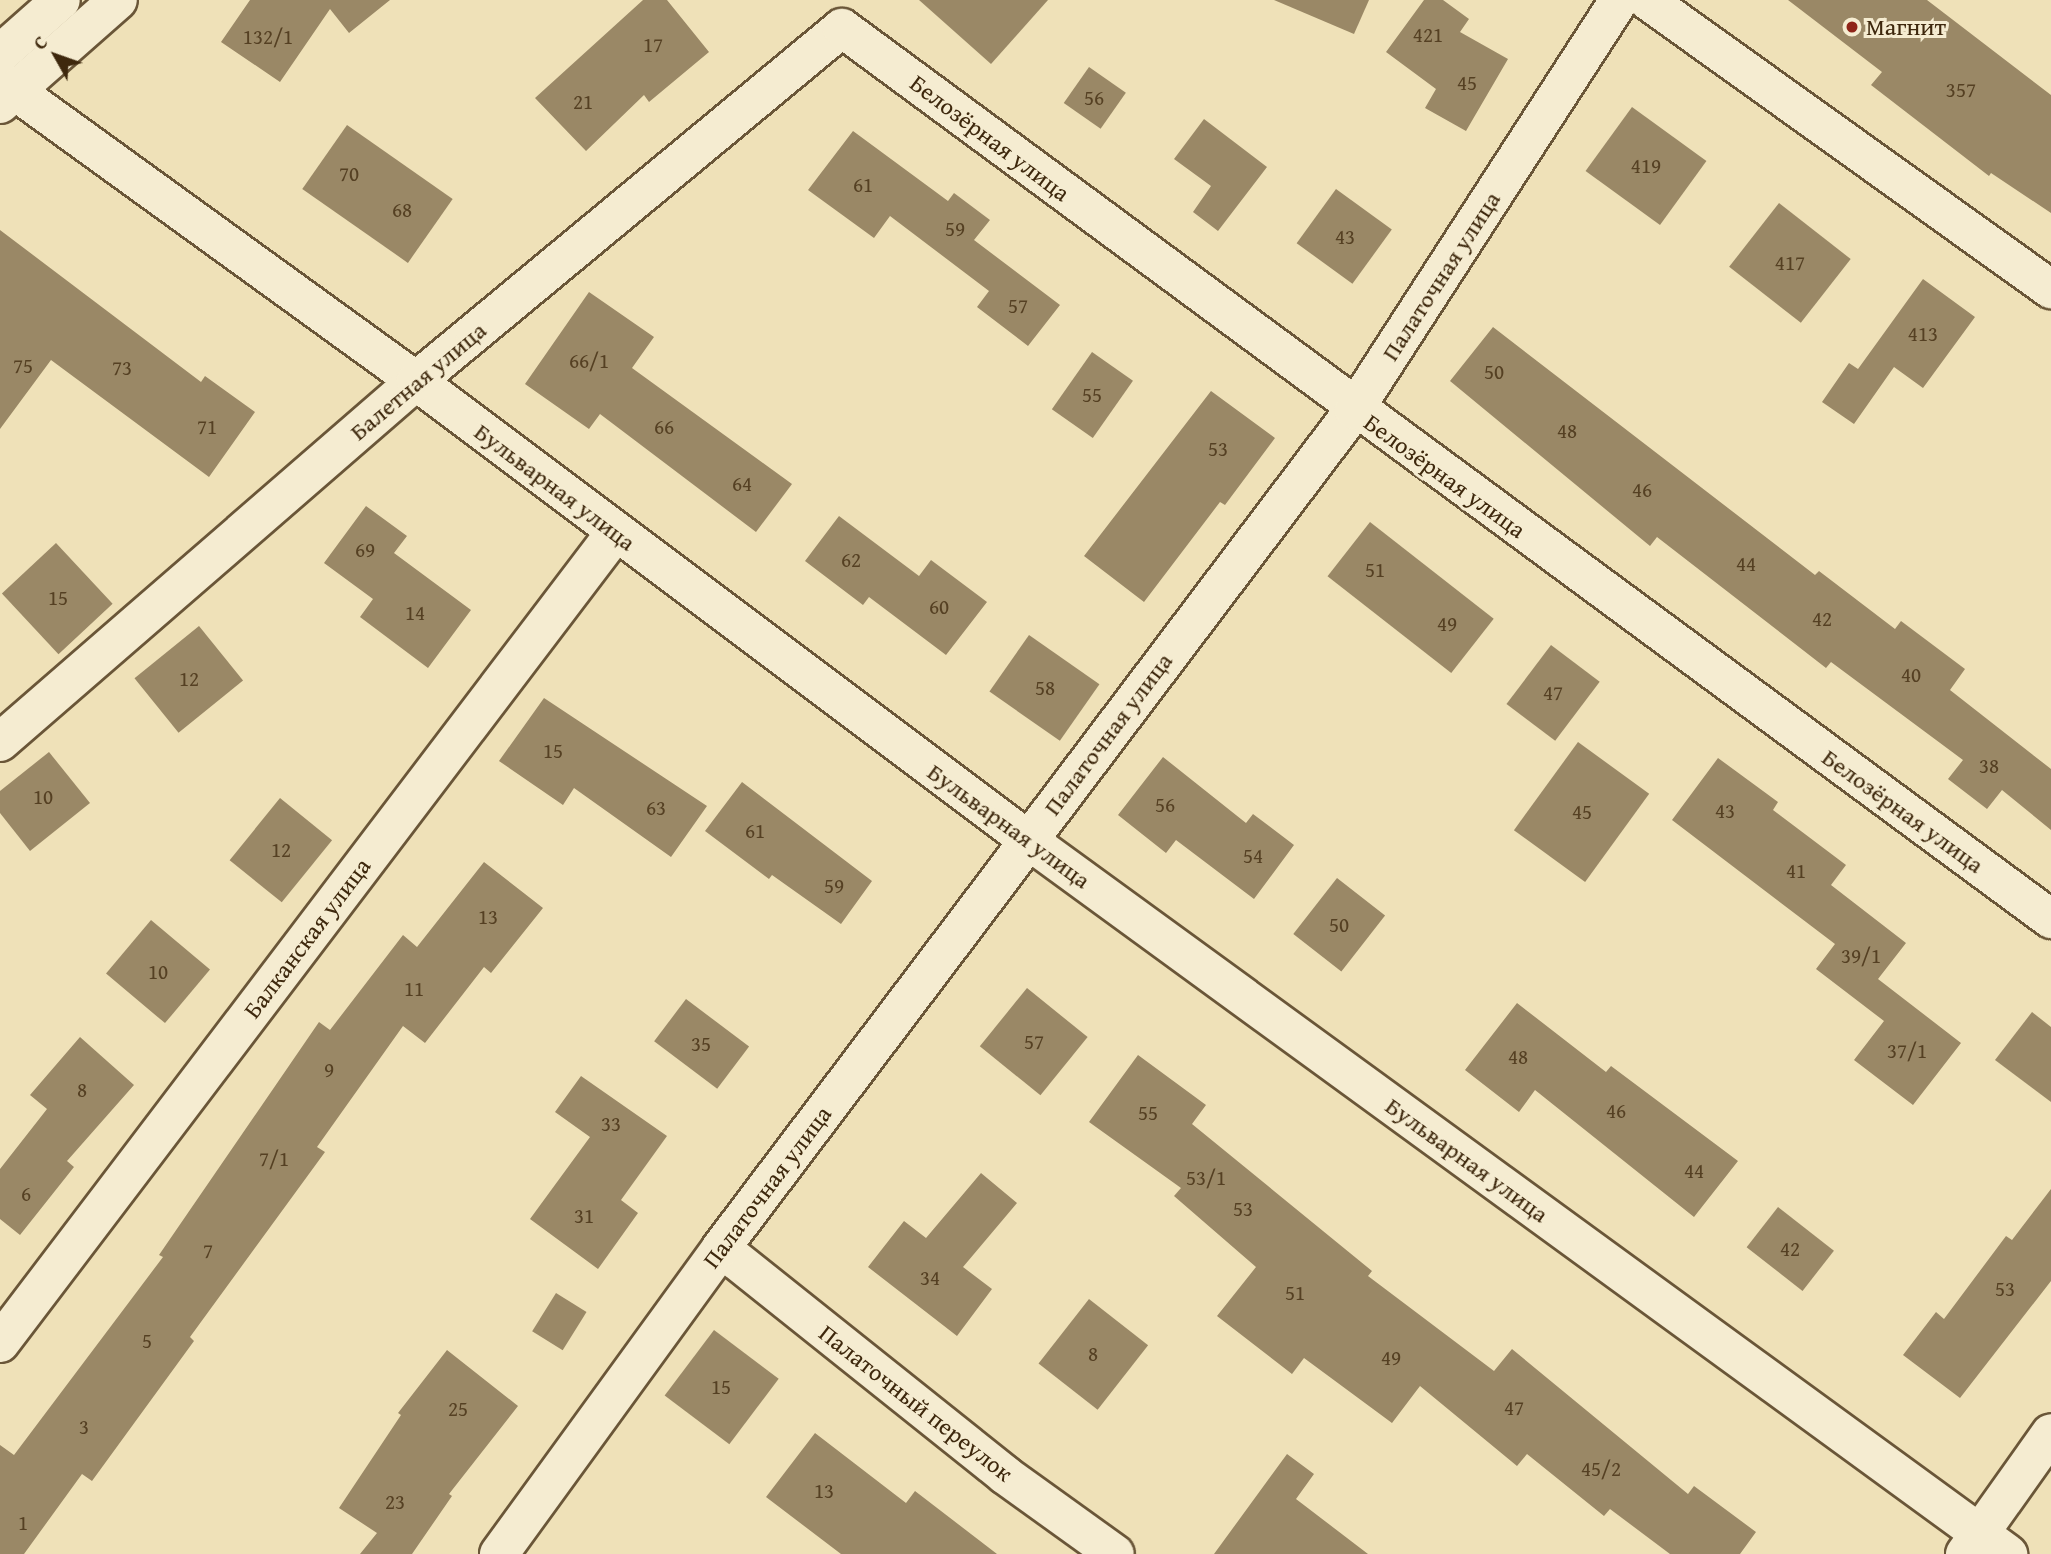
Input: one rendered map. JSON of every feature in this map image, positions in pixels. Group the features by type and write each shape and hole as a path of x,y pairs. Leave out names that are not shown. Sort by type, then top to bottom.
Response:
{"street":[{"path":"0,54 61,0"},
{"path":"6,91 118,0"},
{"name":"Палаточная улица","path":"499,1554 721,1248 1354,410 1619,0"},
{"path":"1647,0 2051,289"},
{"name":"Белозёрная улица","path":"842,28 1354,410 2051,919"},
{"name":"Балетная улица","path":"0,742 416,382 842,28"},
{"name":"Бульварная улица","path":"6,91 416,382 1028,840 1984,1547"},
{"name":"Балканская улица","path":"0,1343 615,533"},
{"name":"Палаточный переулок","path":"721,1248 1005,1475 1115,1554"},
{"path":"1984,1547 2051,1433"}],"building":[{"path":"250,0 390,0 349,33 330,9 280,82 221,42"},
{"path":"643,0 667,0 709,52 649,102 644,95 586,151 535,98"},
{"path":"919,0 1048,0 991,64"},
{"path":"1274,0 1369,0 1354,34"},
{"path":"1424,0 1443,0 1469,19 1460,32 1508,59 1466,131 1425,108 1436,89 1386,52"},
{"path":"1788,0 1927,0 2051,95 2051,213 1991,173 1989,176 1871,85 1882,72"},
{"path":"1089,67 1126,93 1101,129 1064,103"},
{"path":"1632,107 1706,161 1660,225 1586,171"},
{"path":"1204,119 1267,167 1218,231 1193,212 1211,186 1174,159"},
{"path":"347,125 453,199 408,263 302,189"},
{"path":"853,131 948,201 954,193 990,220 974,240 1060,305 1028,346 977,307 989,291 890,216 874,238 808,190"},
{"path":"1336,189 1392,230 1352,284 1297,243"},
{"path":"1779,203 1851,259 1801,323 1729,267"},
{"path":"0,230 201,382 205,376 255,412 209,477 51,360 0,429"},
{"path":"1923,279 1975,317 1923,388 1894,367 1854,424 1822,402 1849,363 1858,369"},
{"path":"589,292 654,337 632,368 792,484 756,532 600,414 589,429 525,384"},
{"path":"1493,327 1815,575 1819,571 1895,629 1901,621 1965,669 1950,690 2051,769 2051,830 2002,790 1987,809 1948,779 1963,760 1831,662 1826,668 1657,537 1650,546 1450,381"},
{"path":"1092,352 1133,381 1093,438 1052,409"},
{"path":"1211,391 1275,438 1225,505 1220,502 1144,602 1084,556"},
{"path":"366,506 407,536 394,553 471,610 428,668 360,617 373,599 324,563"},
{"path":"839,516 919,576 931,560 987,602 946,655 869,597 863,605 805,561"},
{"path":"1370,522 1494,619 1451,673 1328,576"},
{"path":"56,543 113,604 58,654 2,593"},
{"path":"199,626 243,680 179,733 134,678"},
{"path":"1029,635 1099,684 1060,741 989,692"},
{"path":"1551,645 1600,682 1555,741 1506,704"},
{"path":"544,698 707,806 671,857 574,788 563,805 499,761"},
{"path":"1578,742 1649,794 1585,882 1514,830"},
{"path":"49,752 90,803 30,851 0,813 0,791"},
{"path":"1163,757 1246,823 1253,814 1294,845 1254,899 1176,840 1166,853 1118,815"},
{"path":"1718,758 1778,802 1773,810 1846,865 1831,885 1906,943 1878,979 1961,1043 1913,1105 1854,1060 1884,1021 1816,969 1835,944 1672,820"},
{"path":"742,782 872,881 841,924 772,875 769,879 705,831"},
{"path":"280,798 332,840 282,902 230,860"},
{"path":"484,862 543,908 491,973 484,967 425,1043 403,1026 317,1147 325,1152 190,1337 194,1341 92,1481 82,1474 24,1554 0,1554 0,1445 14,1455 163,1257 159,1255 319,1022 330,1030 403,935 417,947"},
{"path":"1337,878 1385,916 1341,972 1293,934"},
{"path":"151,920 210,969 165,1023 106,974"},
{"path":"1027,988 1088,1037 1040,1095 980,1046"},
{"path":"686,999 749,1047 717,1089 654,1041"},
{"path":"1517,1003 1606,1072 1611,1066 1738,1161 1694,1217 1535,1090 1519,1112 1465,1070"},
{"path":"2032,1012 2051,1027 2051,1102 1995,1060"},
{"path":"80,1037 134,1085 67,1161 74,1167 20,1235 0,1219 0,1169 47,1109 30,1095"},
{"path":"1138,1055 1206,1105 1192,1124 1372,1271 1368,1276 1494,1371 1512,1349 1688,1494 1694,1486 1756,1532 1740,1554 1670,1554 1610,1509 1604,1516 1527,1454 1517,1466 1420,1386 1392,1423 1304,1358 1292,1374 1217,1316 1256,1267 1174,1196 1181,1188 1089,1122"},
{"path":"581,1076 667,1136 621,1200 638,1213 598,1269 530,1219 590,1137 555,1112"},
{"path":"981,1173 1017,1203 963,1267 992,1289 957,1336 868,1267 904,1221 926,1238"},
{"path":"2051,1189 2051,1281 1960,1398 1903,1355 1936,1312 1944,1319 2006,1236 2012,1240"},
{"path":"1778,1207 1834,1251 1803,1291 1747,1247"},
{"path":"556,1293 587,1312 563,1350 532,1331"},
{"path":"1089,1299 1148,1345 1098,1410 1039,1364"},
{"path":"714,1330 779,1379 729,1444 665,1395"},
{"path":"447,1350 518,1406 449,1494 452,1496 412,1554 360,1554 377,1533 339,1508 401,1415 398,1413"},
{"path":"815,1433 906,1503 915,1491 997,1554 841,1554 766,1497"},
{"path":"1287,1454 1314,1474 1296,1499 1368,1554 1214,1554"}],"place":[{"name":"Магнит","path":"1852,27"}]}
